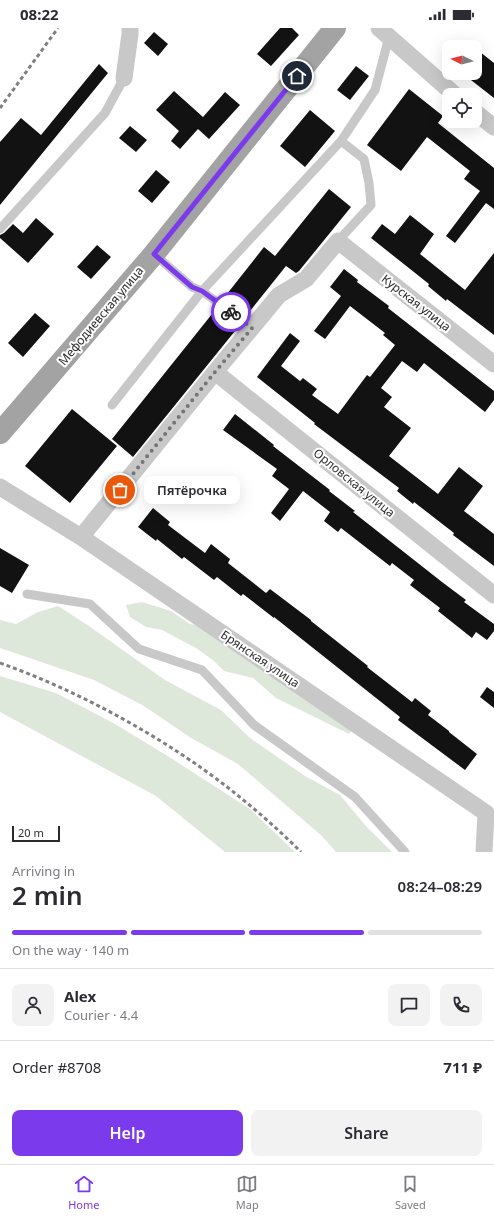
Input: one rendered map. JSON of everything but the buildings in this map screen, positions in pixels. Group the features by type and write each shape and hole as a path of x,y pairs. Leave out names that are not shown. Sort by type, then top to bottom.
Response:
{"main road":[{"name":"Мефодиевская улица","path":"0,433 154,254 335,28"}],"street":[{"path":"124,78 130,28"},
{"path":"384,33 447,88"},
{"path":"482,118 494,127"},
{"path":"82,537 279,295 306,279 338,241"},
{"name":"Курская улица","path":"338,241 494,364"},
{"name":"Орловская улица","path":"215,372 494,595"},
{"name":"Брянская улица","path":"0,487 82,537 491,811 484,852"}],"lane":[{"path":"112,405 202,291 341,141 375,90 384,33"},
{"path":"0,229 105,113 124,78"},
{"path":"338,241 371,205 369,183 364,159 341,141"},
{"path":"154,254 192,287 202,291 252,328"},
{"path":"26,594 90,604 139,649 202,670 254,725 354,797 406,852"}],"green space":[{"path":"142,602 171,611 190,624 216,629 355,726 349,734 276,698 253,678 224,671 214,661 196,648 162,630 146,627 130,617 126,605"},
{"path":"58,606 165,680 221,710 250,738 305,776 340,795 365,825 392,852 336,852 322,836 238,764 191,738 144,706 94,680 0,648 0,620 16,624 38,612"},
{"path":"0,676 56,693 115,724 250,809 295,852 225,852 156,796 0,712"}],"railway":[{"path":"0,108 58,28"},
{"path":"0,663 60,687 150,734 178,752 240,797 301,852"}],"way so far":[{"path":"120,490 252,328 231,312"}],"place":[{"name":"Пятёрочка","path":"120,490"}],"route":[{"path":"231,312 202,291 192,287 154,254 297,76"}]}
